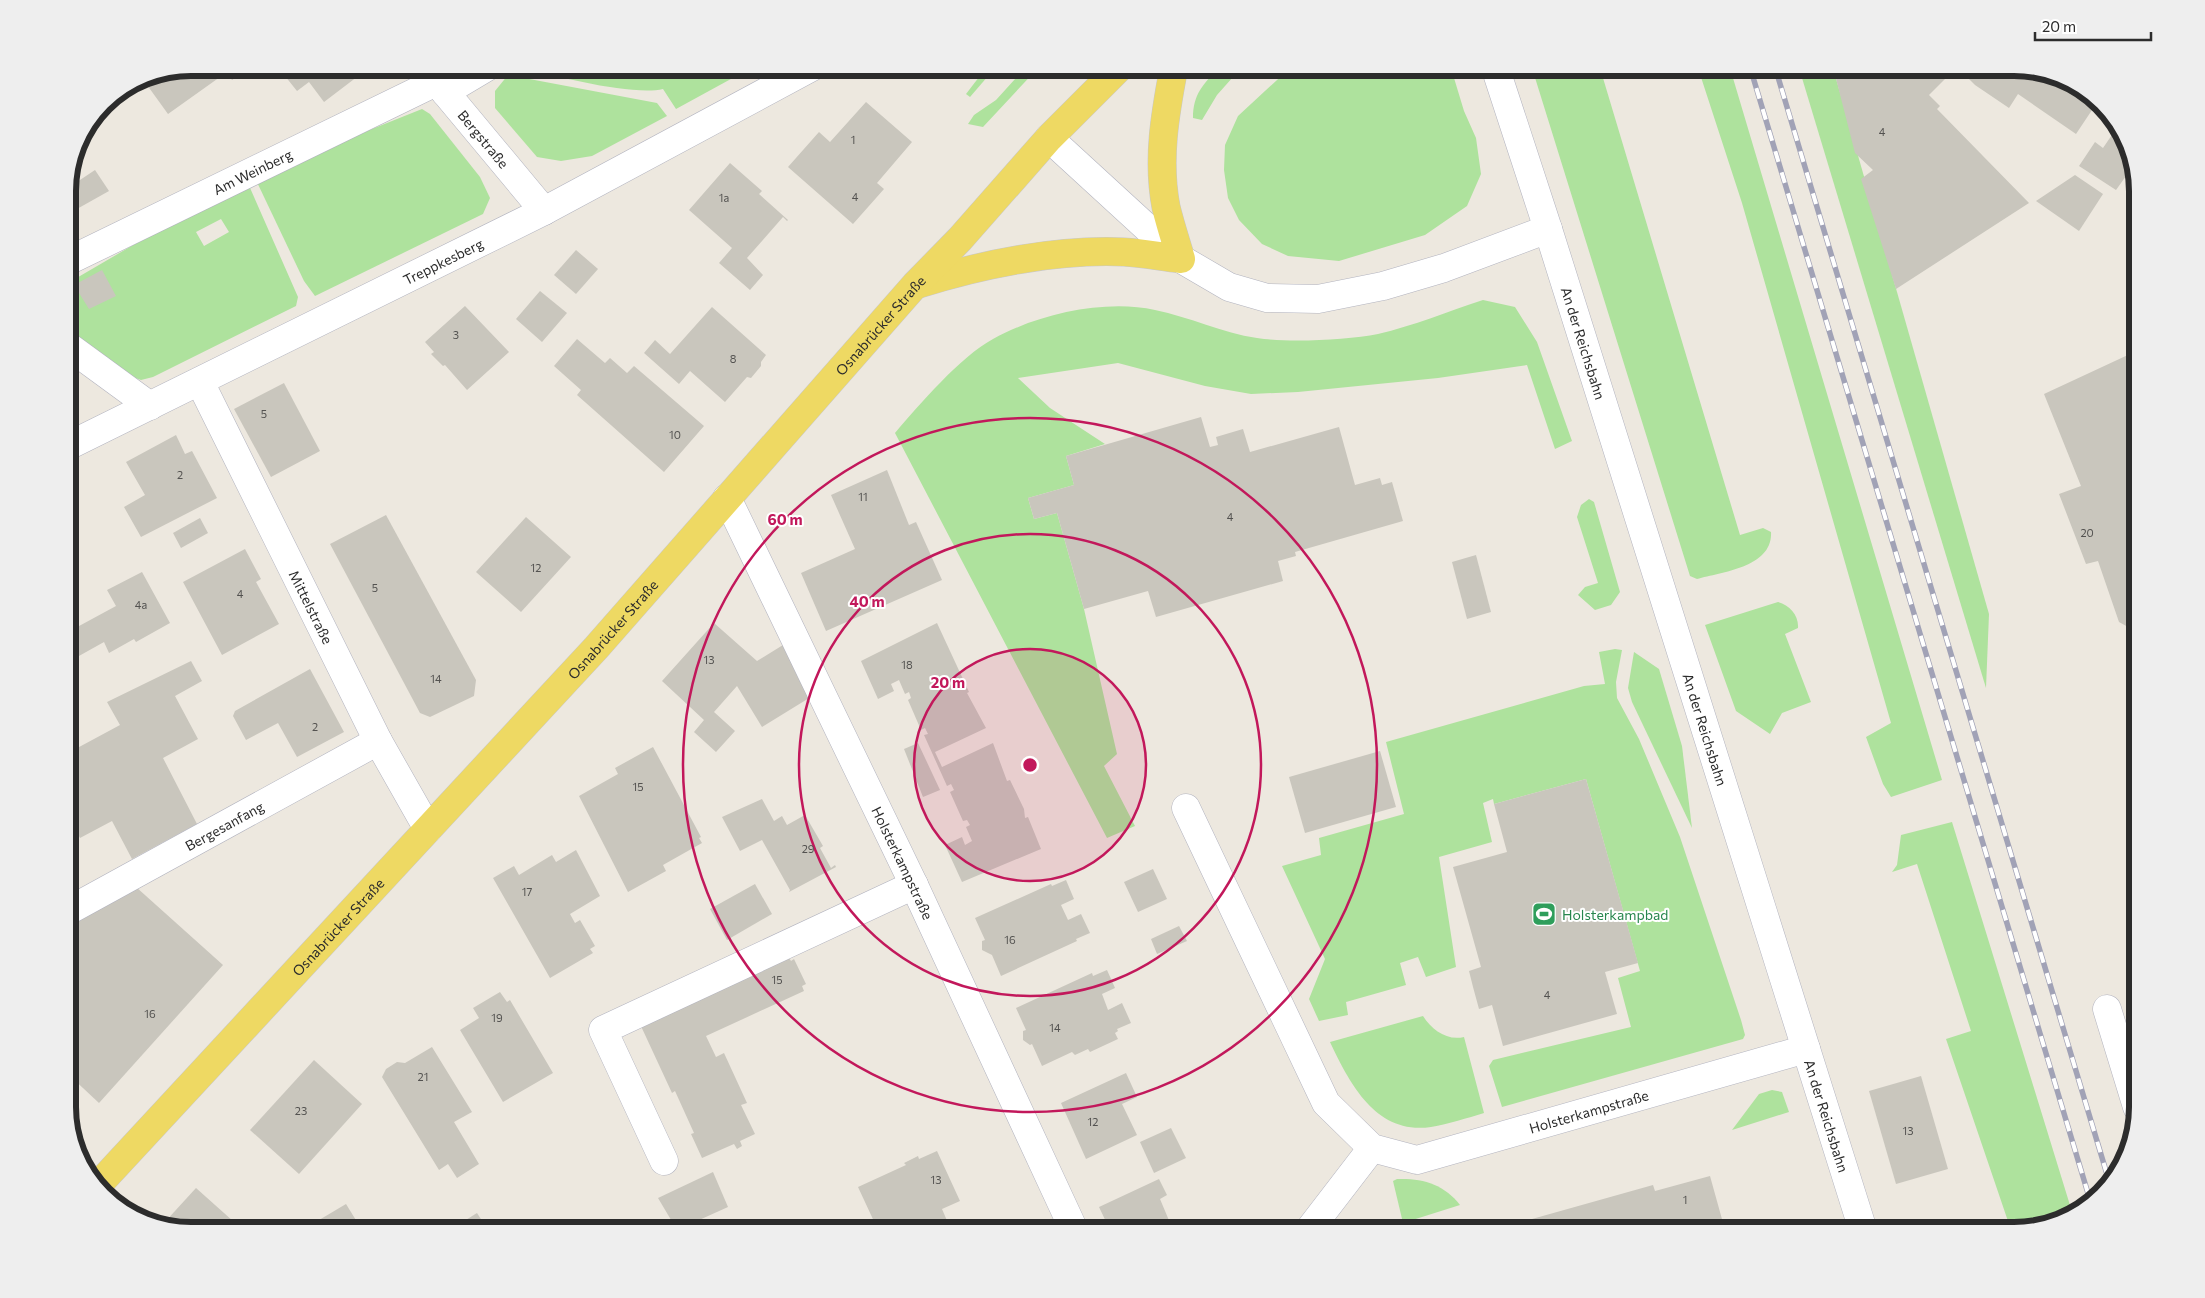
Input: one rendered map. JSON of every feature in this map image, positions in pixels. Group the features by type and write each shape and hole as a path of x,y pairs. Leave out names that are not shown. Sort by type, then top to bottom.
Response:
{"main road":[{"name":"Osnabrücker Straße","path":"103,1180 596,648 727,498 819,398 916,285 960,239 1049,138 1112,76"},
{"path":"916,285 962,270 1059,255 1124,252 1181,259 1166,207 1162,172 1162,139 1173,76"}],"street":[{"name":"Am Weinberg","path":"76,257 436,80 453,76"},
{"name":"Treppkesberg","path":"76,442 544,211 797,76"},
{"name":"An der Reichsbahn","path":"1498,76 1548,229 1860,1222"},
{"name":"Bergstraße","path":"436,80 544,211"},
{"path":"1049,138 1181,259 1229,287 1267,298 1318,299 1383,286 1444,268 1548,229"},
{"path":"76,352 150,406"},
{"name":"Mittelstraße","path":"200,382 378,741 428,828"},
{"name":"Holsterkampstraße","path":"727,498 914,885 1070,1222"},
{"name":"Bergesanfang","path":"76,907 378,741"},
{"name":"Holsterkampstraße","path":"1186,808 1326,1103 1372,1148 1417,1160 1806,1049"},
{"path":"664,1161 603,1030 914,885"},
{"path":"2107,1010 2129,1079"},
{"path":"1317,1222 1372,1148"}],"green space":[{"path":"507,76 513,76 657,103 667,116 592,156 561,161 537,157 495,108 495,91"},
{"path":"556,76 736,76 676,109 663,89 634,90"},
{"path":"980,76 988,76 970,97 966,94"},
{"path":"1018,76 1031,76 983,127 968,124 974,115 996,100"},
{"path":"1212,76 1234,76 1217,95 1202,120 1193,118 1193,110 1197,96"},
{"path":"1281,76 1453,76 1464,111 1476,138 1481,174 1467,206 1425,235 1339,261 1288,256 1262,244 1239,220 1228,198 1224,170 1225,145 1238,116"},
{"path":"1534,76 1602,76 1740,535 1763,528 1771,532 1769,544 1764,553 1744,566 1697,579 1690,576"},
{"path":"1701,76 1732,76 1942,780 1891,797 1883,784 1866,737 1891,723 1742,203"},
{"path":"1801,76 1835,76 1989,614 1986,688"},
{"path":"422,109 430,114 480,177 490,198 483,214 315,296 304,281 255,178 262,173"},
{"path":"243,181 247,181 298,297 296,306 153,377 141,380 127,375 76,340 76,278","holes":["221,219 229,232 204,246 196,232"]},
{"path":"1483,300 1515,307 1537,342 1572,441 1555,449 1527,365 1438,378 1298,392 1251,394 1205,386 1118,363 1018,378 1050,408 1105,444 1066,456 1074,485 1028,498 1034,519 1057,513 1084,609 1117,754 1104,766 1135,826 1107,838 895,433 941,382 980,347 1030,322 1072,311 1115,306 1136,307 1168,313 1244,336 1270,340 1318,340 1350,338 1391,331"},
{"path":"1589,499 1594,502 1620,592 1611,605 1595,610 1578,595 1585,587 1598,583 1577,517 1581,505"},
{"path":"1778,602 1790,608 1797,619 1798,628 1785,634 1811,702 1782,713 1770,734 1736,711 1705,625"},
{"path":"1615,649 1622,650 1616,682 1617,698 1639,739 1680,837 1741,1020 1745,1035 1743,1039 1502,1107 1489,1066 1493,1060 1631,1027 1618,978 1640,971 1586,779 1494,804 1493,799 1483,803 1492,842 1439,857 1456,967 1426,977 1418,957 1400,963 1406,985 1346,1002 1348,1015 1319,1021 1309,999 1325,959 1282,866 1321,855 1319,838 1404,814 1386,742 1584,686 1605,684 1599,652"},
{"path":"1634,652 1659,669 1682,746 1692,828 1632,702 1628,688"},
{"path":"1952,822 2070,1206 2058,1213 2029,1221 2008,1222 1946,1039 1971,1031 1917,864 1892,872 1897,865 1901,835"},
{"path":"1423,1016 1440,1033 1458,1038 1464,1037 1484,1113 1431,1127 1412,1127 1395,1123 1380,1115 1367,1103 1346,1074 1330,1042"},
{"path":"1772,1090 1782,1092 1789,1112 1732,1130 1759,1094"},
{"path":"1406,1179 1424,1181 1440,1187 1460,1205 1403,1222 1393,1181"}],"building":[{"path":"221,76 168,114 147,85 176,77"},
{"path":"230,76 238,76 232,80"},
{"path":"285,76 358,76 324,102 309,82 297,91"},
{"path":"1835,76 1948,76 1929,95 1940,106 1937,109 2029,203 1896,289 1861,179 1873,170 1855,153"},
{"path":"1966,76 2029,77 2058,85 2084,100 2093,108 2076,134 2018,94 2009,108 1975,85"},
{"path":"866,102 912,142 877,183 884,189 853,224 788,167 819,132 830,142"},
{"path":"2113,134 2123,154 2128,174 2116,190 2079,166 2095,142 2103,148"},
{"path":"730,163 762,191 759,194 788,220 783,217 747,258 763,275 750,290 719,263 732,248 689,210"},
{"path":"95,170 109,191 76,210 76,183"},
{"path":"2075,175 2103,194 2079,231 2036,201"},
{"path":"576,250 598,269 576,294 554,275"},
{"path":"102,270 116,296 89,309 76,288 76,284"},
{"path":"540,291 567,313 542,342 516,319"},
{"path":"465,306 509,352 467,390 445,365 443,366 431,354 434,352 425,342"},
{"path":"712,307 766,355 761,362 761,366 751,378 747,377 725,402 690,371 679,384 644,353 655,340 670,354"},
{"path":"577,339 605,363 610,358 627,373 634,366 704,426 664,472 577,395 581,390 554,366"},
{"path":"2129,354 2129,628 2119,622 2098,561 2086,564 2059,494 2081,486 2044,394"},
{"path":"284,383 320,451 271,477 234,409"},
{"path":"1201,417 1210,447 1218,445 1216,437 1243,429 1250,452 1339,427 1355,485 1380,478 1382,485 1392,482 1403,521 1295,552 1296,556 1278,561 1283,581 1156,617 1148,591 1084,609 1057,513 1034,519 1028,498 1074,485 1066,456"},
{"path":"176,435 185,454 192,451 217,498 141,537 124,507 145,495 126,462"},
{"path":"887,470 909,525 916,522 942,580 826,631 801,573 855,549 831,495"},
{"path":"386,515 476,680 474,696 430,717 420,713 330,544"},
{"path":"526,517 571,557 521,612 476,572"},
{"path":"200,518 208,533 181,548 173,533"},
{"path":"245,549 261,579 256,582 279,624 222,655 183,582"},
{"path":"1476,555 1491,612 1467,619 1452,562"},
{"path":"142,572 170,623 136,642 134,639 109,653 104,642 76,658 76,628 116,606 107,590"},
{"path":"714,623 757,661 783,645 814,695 762,727 737,686 714,712 735,731 716,752 694,732 704,720 662,681"},
{"path":"937,623 969,692 967,693 986,728 935,752 942,767 993,743 1007,781 1010,780 1024,809 1025,818 1028,817 1041,849 962,882 945,845 962,837 965,845 972,841 966,827 970,825 967,820 963,821 950,792 954,790 951,784 947,786 924,735 928,734 925,728 921,730 908,700 911,698 909,692 905,694 899,680 891,684 894,691 878,699 861,661"},
{"path":"191,661 202,681 175,696 198,739 163,758 197,824 132,859 112,821 80,838 76,831 76,749 120,725 107,702"},
{"path":"310,669 344,732 297,757 278,723 246,740 233,716 235,711"},
{"path":"918,743 940,790 923,797 904,749"},
{"path":"653,747 701,837 699,838 702,843 663,865 666,871 628,892 579,796 618,774 615,768"},
{"path":"1380,751 1396,807 1305,833 1289,777"},
{"name":"Holsterkampbad","path":"1586,779 1638,963 1605,972 1617,1014 1503,1046 1492,1005 1479,1009 1469,971 1481,967 1453,867 1507,852 1494,804"},
{"path":"762,799 774,821 782,816 787,825 805,815 823,846 820,848 831,868 835,865 836,867 789,892 790,890 762,840 740,851 722,817"},
{"path":"576,850 600,896 570,914 575,923 580,920 595,946 590,949 593,953 550,978 493,878 514,866 519,875 552,855 556,862"},
{"path":"1153,869 1167,899 1138,912 1124,882"},
{"path":"1066,880 1074,899 1061,905 1068,920 1081,914 1090,933 1076,939 1077,941 1001,976 992,955 982,950 982,941 985,940 975,918 1051,884 1052,886"},
{"path":"755,884 772,914 727,940 710,909"},
{"path":"136,887 223,965 99,1103 76,1081 76,920"},
{"path":"1179,926 1187,941 1157,954 1151,939"},
{"path":"788,956 791,961 794,959 806,984 802,986 804,991 706,1036 716,1057 724,1053 747,1103 741,1105 755,1134 740,1141 742,1146 737,1149 734,1144 702,1158 691,1134 694,1133 675,1091 672,1093 640,1024"},
{"path":"1107,970 1115,988 1102,994 1108,1010 1122,1003 1131,1023 1117,1029 1118,1031 1115,1033 1118,1039 1090,1052 1088,1049 1075,1055 1072,1052 1042,1066 1032,1044 1030,1045 1023,1040 1023,1031 1026,1030 1016,1008 1092,973 1093,976"},
{"path":"500,992 507,1002 510,1000 553,1073 503,1102 460,1030 479,1018 473,1008"},
{"path":"432,1047 472,1112 454,1122 479,1164 457,1178 448,1164 439,1170 382,1077 386,1069 397,1062 405,1063"},
{"path":"314,1060 362,1104 299,1174 250,1130"},
{"path":"1126,1073 1137,1097 1122,1104 1137,1135 1086,1159 1061,1103"},
{"path":"1921,1076 1948,1169 1896,1184 1869,1091"},
{"path":"1171,1128 1186,1158 1154,1173 1140,1142"},
{"path":"937,1151 960,1201 942,1209 948,1222 874,1222 858,1187 906,1165 904,1163 918,1156 919,1159"},
{"path":"713,1172 728,1207 695,1222 672,1222 658,1198"},
{"path":"1710,1176 1723,1222 1522,1222 1653,1185 1655,1191"},
{"path":"1159,1179 1167,1195 1160,1199 1170,1222 1106,1222 1099,1207"},
{"path":"196,1188 234,1222 191,1222 167,1219"},
{"path":"346,1204 357,1222 316,1222"},
{"path":"477,1213 483,1222 463,1222"}],"railway":[{"path":"1753,76 2088,1194"},
{"path":"1778,76 2107,1174"}],"place":[{"name":"Holsterkampbad","path":"1544,914"}]}
